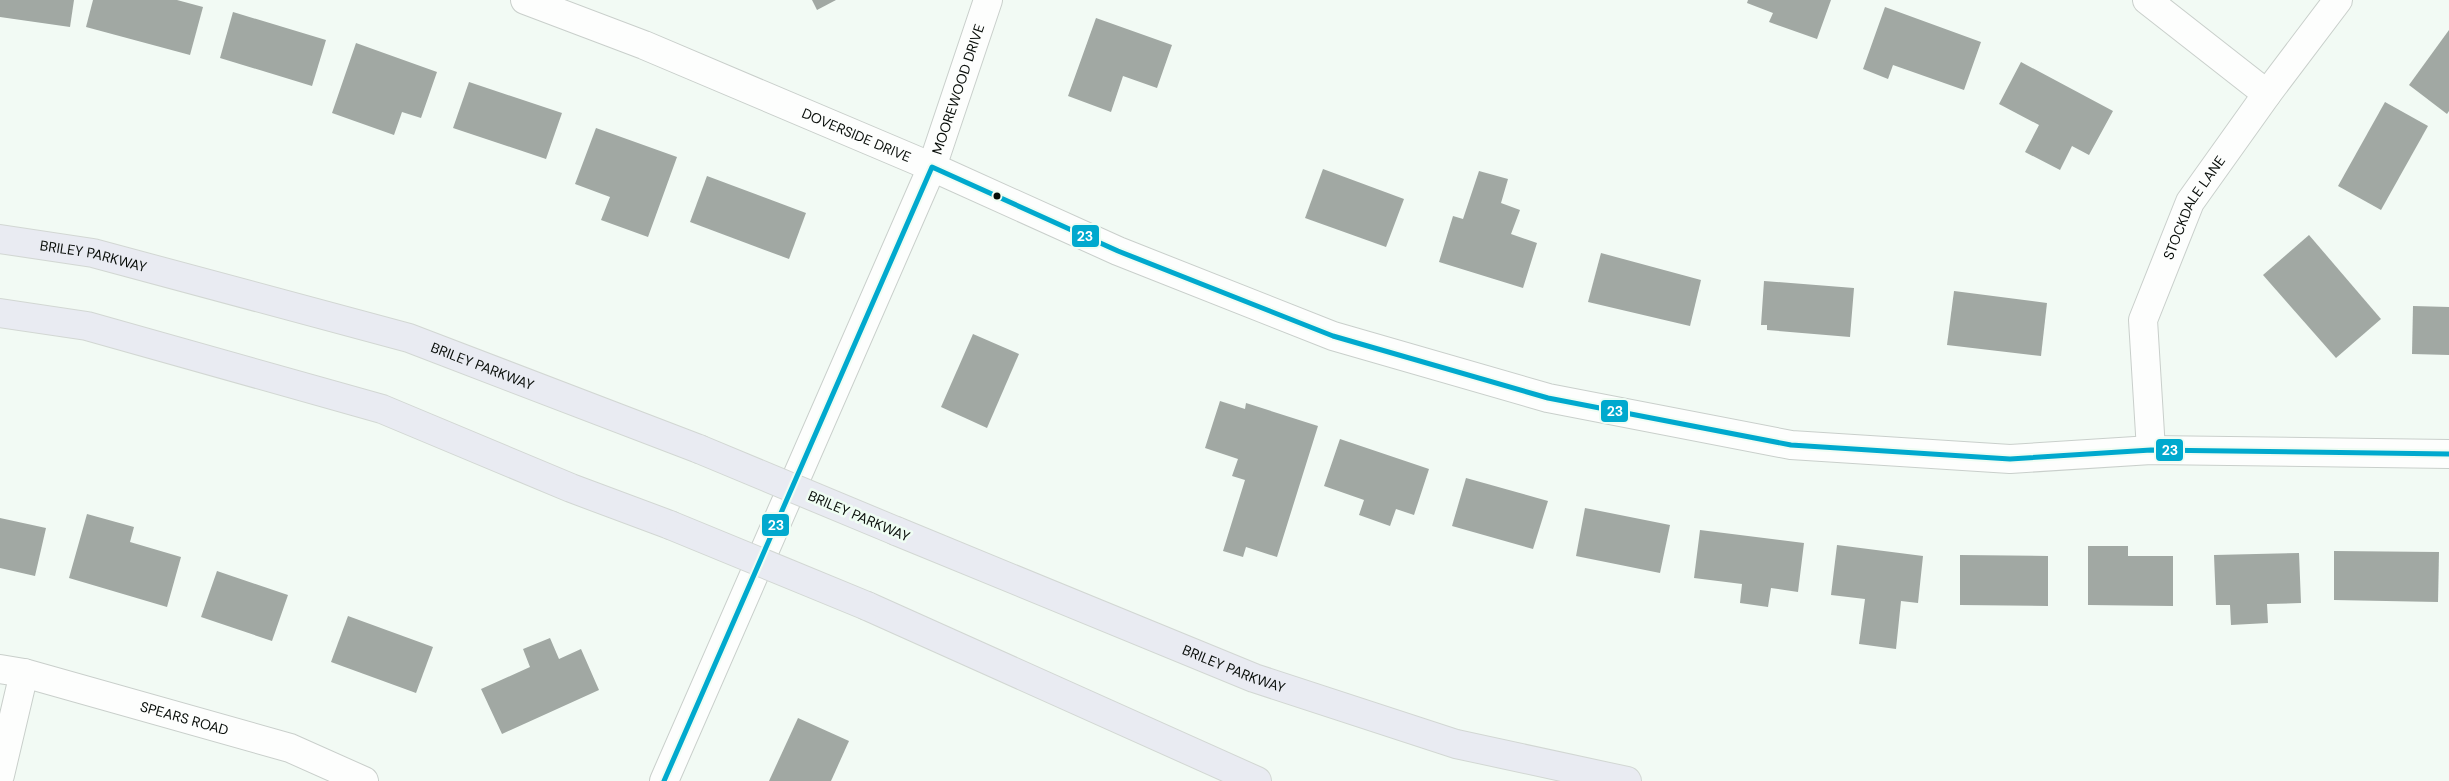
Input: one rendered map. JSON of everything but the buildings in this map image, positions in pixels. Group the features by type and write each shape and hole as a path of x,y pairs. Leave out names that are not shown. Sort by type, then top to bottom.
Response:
{"highway":[{"name":"BRILEY PARKWAY","path":"0,239 93,252 409,338 699,449 1254,678 1456,744 1627,781"},
{"path":"0,313 88,326 382,409 571,488 670,525 867,606 1257,781"}],"street":[{"name":"DOVERSIDE DRIVE","path":"524,0 644,45 932,167 1118,251 1332,336 1548,398 1791,445 2010,459 2150,450 2449,454"},
{"name":"MOOREWOOD DRIVE","path":"664,781 932,167 988,0"},
{"path":"2147,0 2267,94"},
{"name":"STOCKDALE LANE","path":"2150,450 2143,320 2190,202 2267,94 2338,0"},
{"path":"0,776 12,672"},
{"name":"SPEARS ROAD","path":"12,672 290,748 364,781"}],"transit line":[{"name":"23","path":"664,781 932,167 1118,251 1333,336 1548,398 1791,445 2010,459 2151,450 2449,454"}]}
